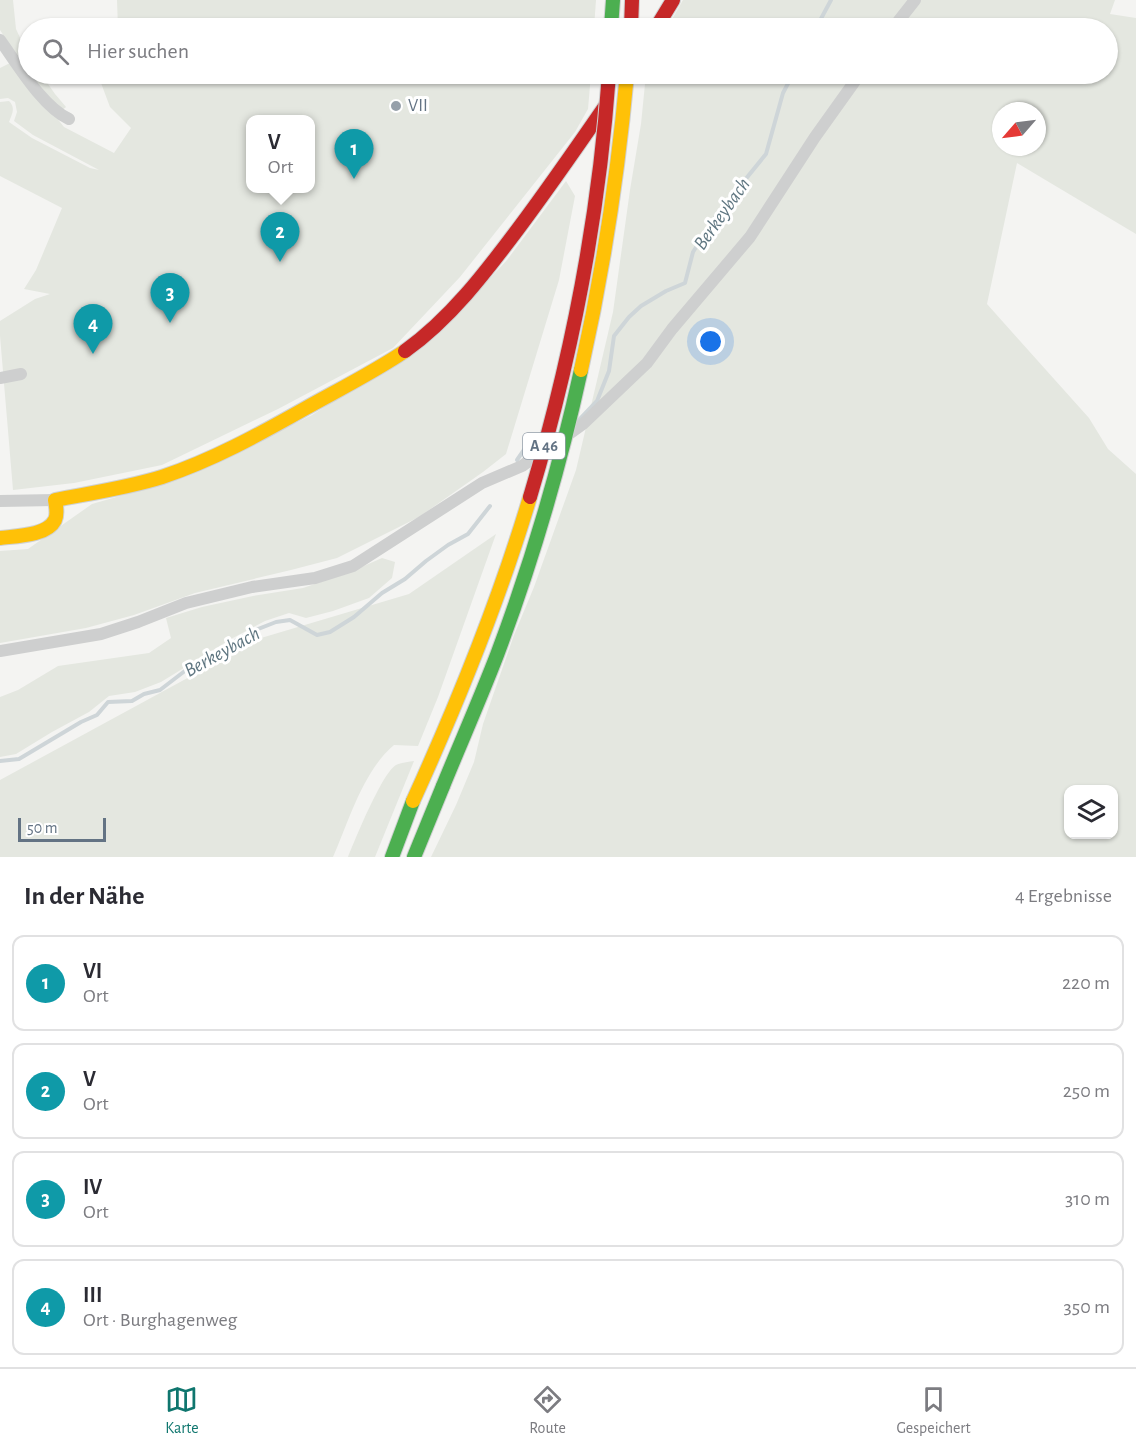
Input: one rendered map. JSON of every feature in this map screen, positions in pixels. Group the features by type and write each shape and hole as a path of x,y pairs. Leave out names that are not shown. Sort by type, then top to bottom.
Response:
{"main road":[{"path":"612,18 613,0"},
{"path":"631,18 632,0"},
{"path":"662,18 673,0"},
{"name":"A 46","path":"392,857 413,801 452,715 486,628 517,539 543,449 566,357 584,265 608,84"},
{"path":"0,538 27,534 46,528 55,520 57,514 55,500 162,476 220,454 377,368 429,332 481,276 514,234 621,84"},
{"name":"A 46","path":"414,857 480,699 513,610 568,429 607,244 627,84"}],"street":[{"path":"901,18 915,0"},
{"path":"0,40 18,65"},
{"path":"32,84 47,104 58,114 69,119"},
{"path":"0,651 101,634 186,603 252,587 315,578 353,566 482,483 522,466 583,424 646,363 750,237 815,137 853,84"},
{"path":"0,378 21,374"},
{"path":"0,501 55,500"}],"shaded area":[{"path":"0,0 13,0 18,33 18,57 0,30"},
{"path":"117,0 596,0 595,18 118,18"},
{"path":"683,0 1115,0 1110,14 1136,18 1136,234 1017,163 987,304 1089,418 1108,449 1136,474 1136,857 431,857 474,762 483,724 514,635 534,587 576,470 613,312 645,84 1118,84 1118,18 673,18"},
{"path":"12,62 18,70 18,84 30,84 64,127 114,153 131,128 110,107 101,84 590,84 588,109 575,132 460,277 393,348 278,409 162,465 74,483 13,490 0,321 35,299 50,294 24,289 36,270 62,208 0,176 0,102 9,101 13,109 9,122 32,138 90,168 99,170 33,135 14,121 17,112 15,102 8,98 0,99 0,68"},
{"path":"38,84 48,84 66,107 61,111"},
{"path":"566,181 575,196 559,280 506,454 419,517 337,558 195,593 134,615 86,628 0,643 0,551 28,549 92,504 183,478 312,415 437,335 507,260"},
{"path":"496,534 438,697 418,746 394,745 383,756 365,782 333,857 0,857 0,780 261,638 409,594"},
{"path":"382,558 395,562 392,578 369,598 306,618 289,613 265,621 161,682 135,692 109,696 89,712 16,754 0,757 0,697 18,690 58,666 149,653 171,638 166,618 202,607 303,588"},
{"path":"414,761 375,857 348,857 369,808 390,771 398,764"}],"waterway":[{"name":"Berkeybach","path":"821,18 831,0"},
{"name":"Berkeybach","path":"579,420 597,401 609,371 614,336 641,306 685,283 693,252 718,213 766,154 783,93 788,84"},
{"name":"Berkeybach","path":"517,460 528,444 539,438"},
{"name":"Berkeybach","path":"0,761 19,759 97,715 108,702 132,701 144,694 160,690 190,667 253,631 276,622 290,620 317,635 330,632 354,617 382,593 405,579 448,545 468,534 490,506"}],"traffic: fast":[{"path":"612,18 613,0"},
{"path":"443,786 497,655 522,585 564,442 581,370"},
{"path":"414,857 443,786"},
{"path":"392,857 413,801"}],"traffic: slow":[{"path":"581,370 609,223 626,84"},
{"path":"0,538 38,532 51,525 56,518 55,500 149,481 218,455 357,380 405,351"},
{"path":"413,801 477,651 530,497"}],"traffic: jam":[{"path":"631,18 632,0"},
{"path":"662,18 673,0"},
{"path":"530,497 558,393 581,287 598,181 608,84"},
{"path":"405,351 437,325 480,278 506,246 606,105"}],"place":[{"name":"VII","path":"396,106"},
{"name":"VI","path":"354,179"},
{"name":"V","path":"280,262"},
{"name":"IV","path":"170,323"},
{"name":"III","path":"93,354"}]}
